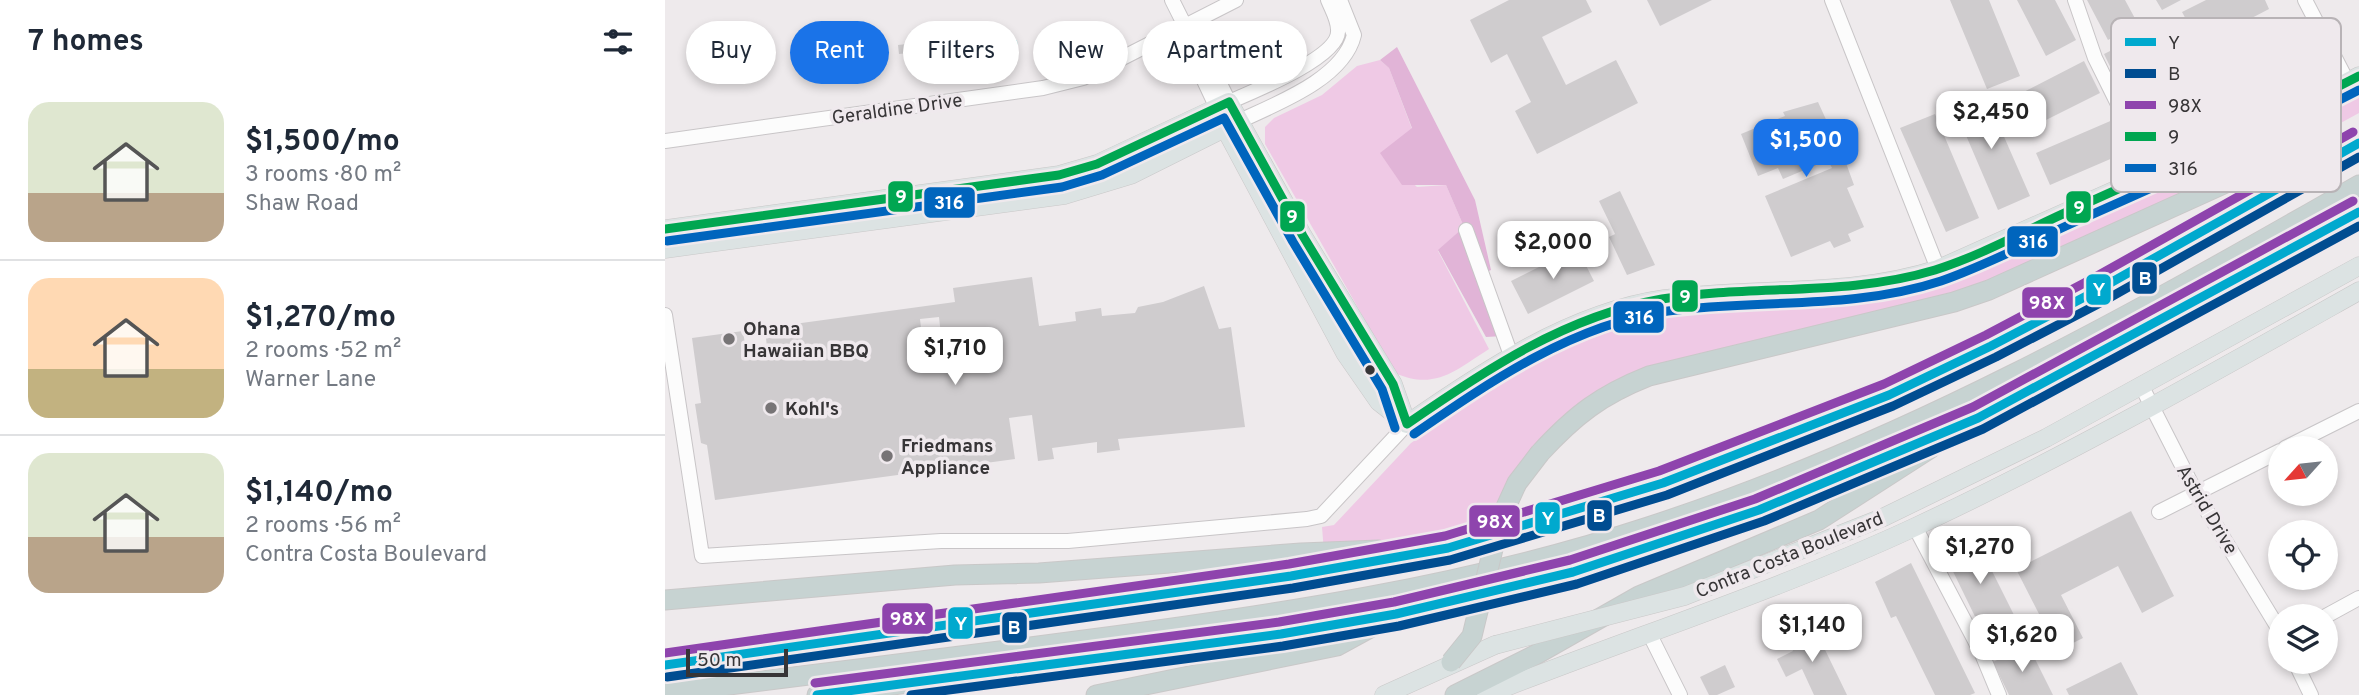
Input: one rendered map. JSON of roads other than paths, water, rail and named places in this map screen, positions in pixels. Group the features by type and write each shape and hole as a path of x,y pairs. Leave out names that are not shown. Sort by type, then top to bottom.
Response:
{"highway":[{"path":"2341,153 2359,143"},
{"path":"665,693 1259,617 1397,592 1542,557 1646,528 1781,480 1893,434 1990,388 2143,308 2359,185"},
{"path":"1451,662 1472,636 1500,520 1517,483 1540,453 1589,405 1617,389 1649,376 1954,302 1989,290 2206,192"},
{"path":"665,664 1291,576 1448,548 1663,482 1889,395 2096,291 2270,192"},
{"path":"1455,695 1537,654 1639,597 1819,520 1978,418 2359,212"},
{"path":"817,695 1267,636 1396,614 1573,572 1747,514 1978,418"},
{"path":"665,600 955,575 1039,573 1301,553 1448,548"},
{"path":"1096,695 1337,646 1396,614"}],"main road":[{"path":"665,229 1059,175 1097,164 1222,104 1230,125 1393,384 1407,424 1512,358 1606,313 1664,299 1837,290 1907,278 1938,269 2112,192"},
{"path":"665,249 1065,195 1131,175 1230,125"},
{"name":"Contra Costa Boulevard","path":"1384,695 1451,662 1531,634 1639,610 1685,596 1884,517 2025,449 2359,266"},
{"name":"Contra Costa Boulevard","path":"1486,695 1793,580 1915,527 2151,406 2359,292"}],"street":[{"path":"1172,0 1182,21"},
{"name":"Geraldine Drive","path":"1192,21 1235,0"},
{"path":"1210,84 1222,104 1300,68 1335,43 1337,22 1328,0"},
{"path":"1230,125 1326,76 1342,62 1354,35 1340,0"},
{"path":"1832,0 1938,269"},
{"path":"2075,0 2095,58 2111,90"},
{"path":"2305,0 2316,18"},
{"name":"Geraldine Drive","path":"665,141 1043,88 1083,78 1142,47"},
{"path":"2341,59 2354,80"},
{"path":"1466,230 1512,358"},
{"path":"665,315 702,556 941,541 1068,541 1321,516 1407,424"},
{"name":"Astrid Drive","path":"2141,385 2196,493 2268,611"},
{"path":"2309,436 2359,411"},
{"path":"2159,512 2268,457"},
{"path":"1915,527 1982,654 1999,695"},
{"path":"2338,609 2359,598"},
{"path":"1649,633 1680,695"},
{"path":"2301,674 2311,695"}],"place":[{"name":"Ohana Hawaiian BBQ","path":"729,339"},
{"name":"Kohl's","path":"771,408"},
{"name":"Friedmans Appliance","path":"887,456"}]}
